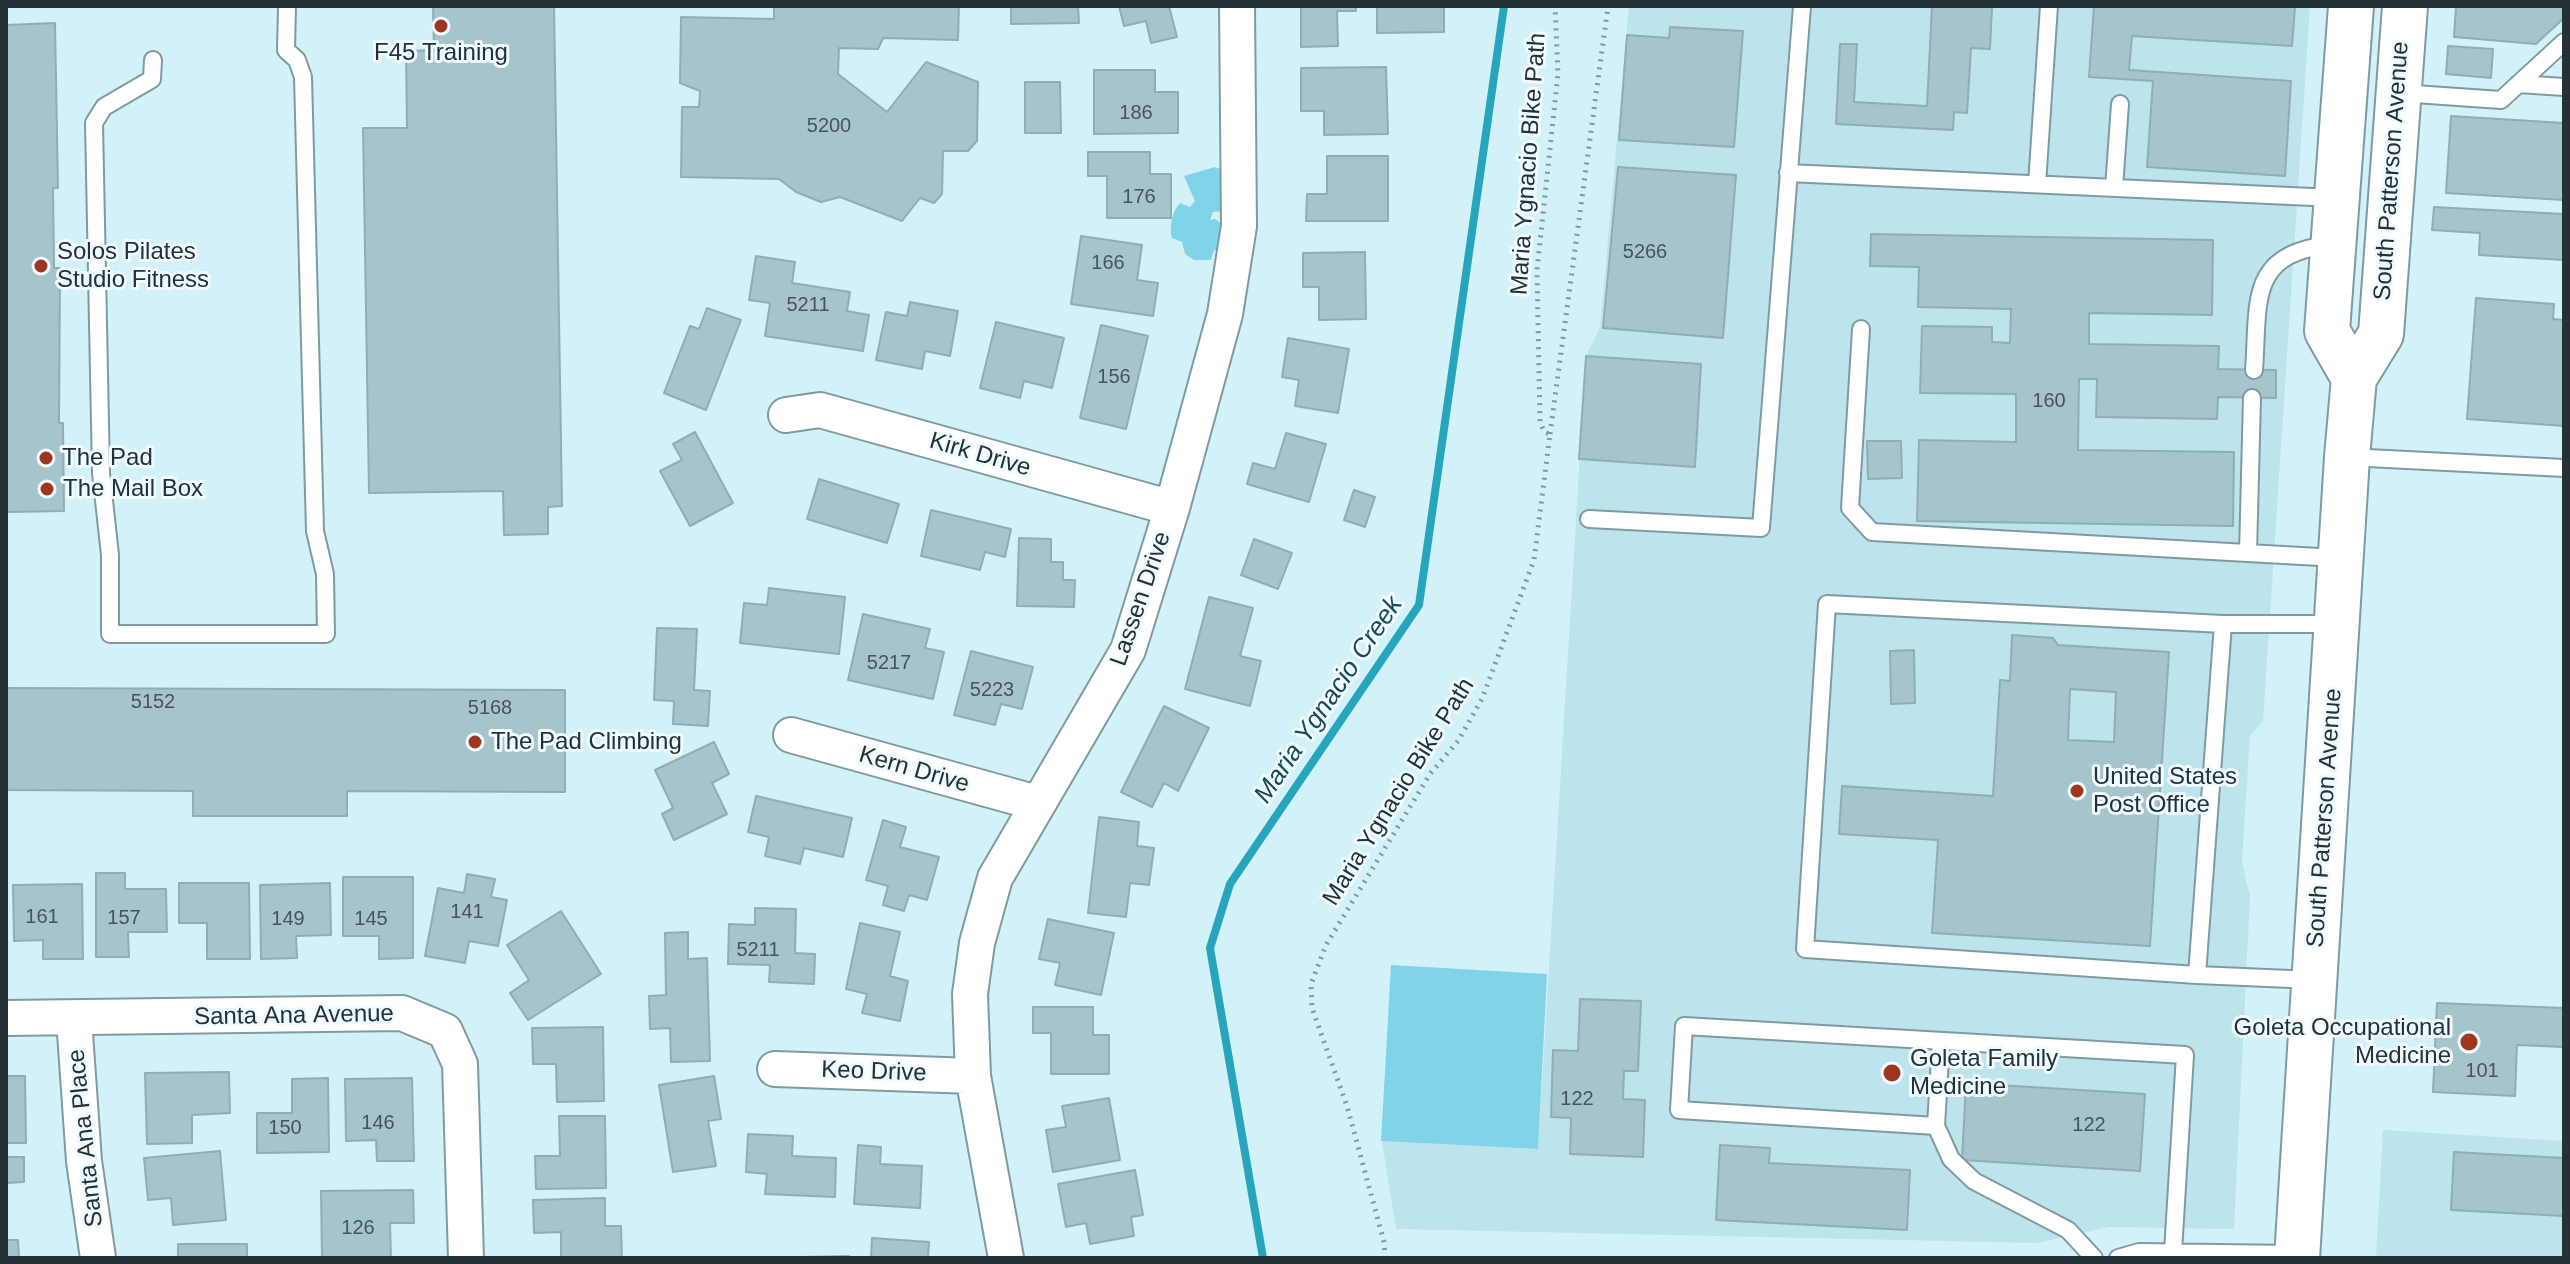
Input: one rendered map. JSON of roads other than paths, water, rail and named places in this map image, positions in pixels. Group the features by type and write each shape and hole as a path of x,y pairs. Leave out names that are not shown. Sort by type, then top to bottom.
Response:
{"main road":[{"path":"2351,6 2327,331 2354,378"},
{"name":"South Patterson Avenue","path":"2301,1257 2314,980 2347,457 2354,378 2381,334 2405,6"}],"street":[{"name":"Lassen Drive","path":"1006,1258 973,1076 970,994 977,943 995,878 1128,650 1172,508 1225,314 1239,226 1237,6"},
{"name":"Kirk Drive","path":"786,415 820,410 1172,508"},
{"name":"Kern Drive","path":"791,735 1037,803"},
{"name":"Santa Ana Avenue","path":"6,1018 402,1013 445,1031 460,1064 466,1258"},
{"name":"Santa Ana Place","path":"74,1019 84,1161 98,1258"},
{"name":"Keo Drive","path":"775,1069 973,1076"}],"lane":[{"path":"153,60 152,79 104,107 94,123 101,473 110,555 110,634 326,634 325,574 315,531 303,77 297,60 286,50 287,6"},
{"path":"1589,519 1761,528 1802,6"},
{"path":"2037,184 2049,6"},
{"path":"2398,93 2501,100 2564,42"},
{"path":"2518,84 2564,87"},
{"path":"2114,188 2120,104"},
{"path":"1788,173 2337,198"},
{"path":"2254,370 2260,288 2270,267 2310,247 2334,245"},
{"path":"1861,329 1850,508 1872,532 2341,558"},
{"path":"2248,553 2252,398"},
{"path":"2347,457 2564,468"},
{"path":"2314,980 1805,949 1827,604 2223,624 2337,624"},
{"path":"2197,975 2223,624"},
{"path":"1936,1126 1679,1110 1684,1026 2185,1055 2173,1252"},
{"path":"1941,1041 1936,1126 1951,1159 1974,1181 2068,1230 2094,1258"},
{"path":"2118,1258 2139,1252 2301,1257"}],"waterway":[{"name":"Maria Ygnacio Creek","path":"1263,1258 1210,948 1230,884 1419,605 1504,6"}],"place":[{"name":"F45 Training","path":"441,26"},
{"name":"Solos Pilates Studio Fitness","path":"41,266"},
{"name":"The Pad","path":"46,458"},
{"name":"The Mail Box","path":"47,489"},
{"name":"The Pad Climbing","path":"475,742"},
{"name":"United States Post Office","path":"2077,791"},
{"name":"Goleta Occupational Medicine","path":"2469,1042"},
{"name":"Goleta Family Medicine","path":"1892,1073"}]}
